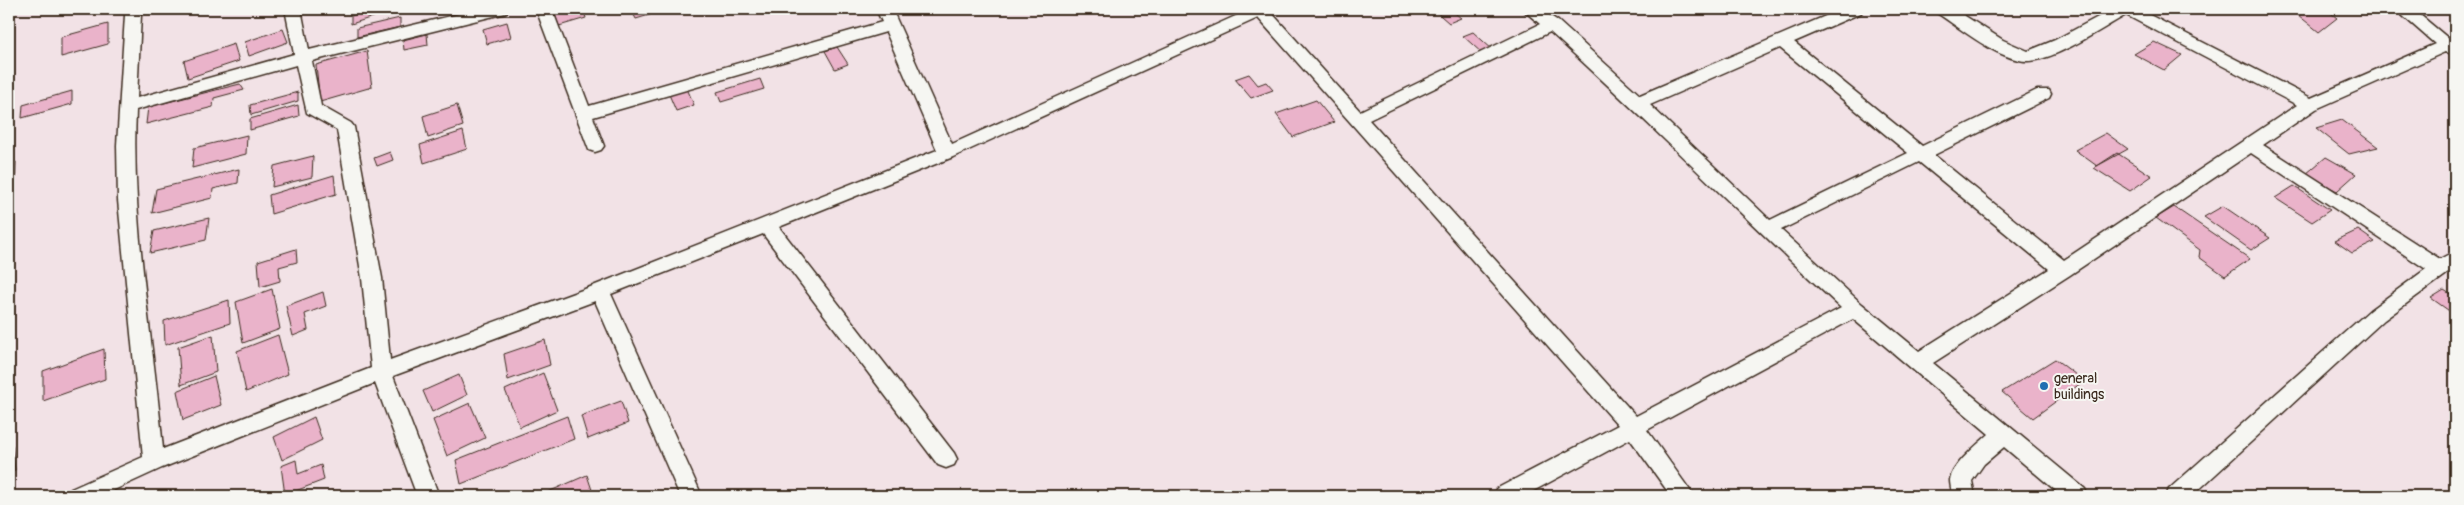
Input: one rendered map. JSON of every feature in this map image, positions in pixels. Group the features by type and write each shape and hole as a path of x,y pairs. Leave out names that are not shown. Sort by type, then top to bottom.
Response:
{"street":[{"path":"131,9 133,15 126,163 132,257 148,386 154,462"},
{"path":"293,9 313,109 345,127 372,278 381,372 428,496"},
{"path":"129,106 304,57 500,9"},
{"path":"544,9 595,146"},
{"path":"884,9 947,152"},
{"path":"1530,9 1552,25 1638,103 1768,229 1855,309 2003,436 2077,496"},
{"path":"1638,103 1854,9"},
{"path":"1943,9 2006,49 2028,56 2056,46 2126,9 2310,104"},
{"path":"79,496 103,491 154,462 381,372 767,225 947,152 1262,10 1633,427 1683,496"},
{"path":"1918,362 2063,270 2310,104 2451,48 2410,10"},
{"path":"583,114 891,25"},
{"path":"1357,119 1552,25"},
{"path":"1781,40 2063,270"},
{"path":"1768,229 2042,94"},
{"path":"2177,496 2377,315 2448,263 2250,145"},
{"path":"767,225 946,458"},
{"path":"600,290 692,496"},
{"path":"1504,496 1855,309"},
{"path":"1964,496 1961,480 1976,458 2003,436"}],"building":[{"path":"374,9 395,10 351,24 351,16"},
{"path":"553,9 583,9 586,18 559,26"},
{"path":"631,9 669,9 636,19"},
{"path":"1433,9 1450,9 1461,18 1449,23"},
{"path":"2317,9 2326,9 2337,18 2319,32 2298,15"},
{"path":"400,18 400,27 357,37 357,28"},
{"path":"507,22 511,37 487,44 483,29"},
{"path":"108,24 108,44 61,57 61,37"},
{"path":"283,29 288,42 249,56 245,42"},
{"path":"1473,32 1493,50 1483,54 1463,36"},
{"path":"427,34 428,45 404,50 403,40"},
{"path":"2154,42 2182,55 2164,70 2134,54"},
{"path":"234,44 239,61 188,78 184,61"},
{"path":"837,47 848,64 835,69 825,51"},
{"path":"367,51 372,87 320,102 316,65"},
{"path":"1249,74 1258,85 1266,82 1273,90 1251,98 1235,79"},
{"path":"760,79 764,89 721,102 717,92"},
{"path":"240,84 244,90 214,98 213,107 146,124 148,107"},
{"path":"686,86 694,105 676,111 668,92"},
{"path":"72,91 72,104 22,118 23,105"},
{"path":"298,92 298,101 251,115 250,105"},
{"path":"1316,100 1334,122 1293,137 1276,114"},
{"path":"298,105 299,116 250,130 250,119"},
{"path":"457,105 463,126 428,138 423,116"},
{"path":"2342,120 2378,147 2349,154 2316,128"},
{"path":"463,131 467,149 424,163 420,145"},
{"path":"2106,133 2128,149 2097,166 2075,150"},
{"path":"247,135 246,154 192,168 194,148"},
{"path":"390,152 393,160 377,166 374,158"},
{"path":"2117,153 2152,176 2130,191 2094,168"},
{"path":"313,156 312,177 272,187 274,166"},
{"path":"2326,157 2356,174 2337,191 2306,174"},
{"path":"16,162 15,197 9,199 9,164"},
{"path":"239,169 238,183 213,189 212,198 152,213 156,189"},
{"path":"334,175 336,194 271,214 269,195"},
{"path":"2294,186 2330,210 2312,222 2275,198"},
{"path":"2223,206 2270,238 2251,250 2204,217"},
{"path":"2174,207 2250,259 2225,276 2199,257 2200,250 2156,218"},
{"path":"209,218 206,240 150,253 154,231"},
{"path":"2358,230 2375,242 2352,253 2335,241"},
{"path":"296,249 297,262 279,267 280,281 260,287 258,261"},
{"path":"272,289 280,329 243,343 236,302"},
{"path":"2444,290 2455,297 2455,315 2431,298"},
{"path":"323,292 326,306 305,314 308,330 293,336 286,306"},
{"path":"229,300 230,323 165,345 164,321"},
{"path":"213,335 216,372 181,385 178,347"},
{"path":"278,335 288,374 246,392 237,351"},
{"path":"545,340 550,365 508,380 504,354"},
{"path":"104,349 105,379 43,401 43,371"},
{"name":"general buildings","path":"2055,359 2084,381 2033,418 2002,392"},
{"path":"543,373 557,410 520,427 505,390"},
{"path":"459,375 467,395 432,412 423,391"},
{"path":"214,376 221,405 183,420 177,391"},
{"path":"621,401 628,423 588,439 581,416"},
{"path":"470,403 485,438 447,456 433,420"},
{"path":"567,416 574,439 461,484 456,460"},
{"path":"314,417 322,440 282,460 274,437"},
{"path":"12,445 15,470 9,473 9,447"},
{"path":"296,460 298,474 321,465 324,480 285,495 281,466"},
{"path":"587,475 594,496 539,496"}],"place":[{"name":"general buildings","path":"2044,386"}]}
